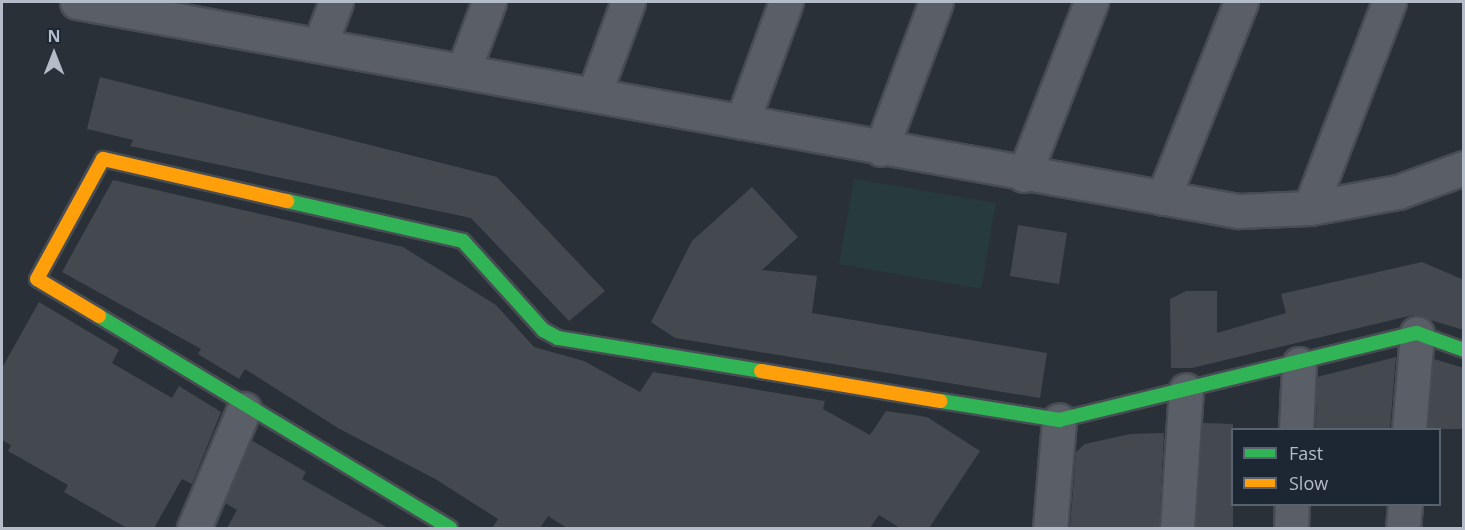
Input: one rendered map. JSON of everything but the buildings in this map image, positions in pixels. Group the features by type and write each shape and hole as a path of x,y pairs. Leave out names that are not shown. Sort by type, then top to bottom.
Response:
{"street":[{"path":"77,2 178,10 320,44 1024,175 1239,211 1310,208 1398,192 1464,168"},
{"path":"320,44 336,2"},
{"path":"464,69 489,2"},
{"path":"594,94 628,2"},
{"path":"742,122 786,2"},
{"path":"881,149 936,2"},
{"path":"1024,175 1091,2"},
{"path":"1163,198 1240,2"},
{"path":"1310,208 1389,2"},
{"path":"450,528 244,409 37,279 103,159 463,241 543,330 558,338 1059,420 1299,364 1417,333 1464,350"},
{"path":"1409,428 1417,333"},
{"path":"1296,428 1299,364"},
{"path":"1177,528 1186,390"},
{"path":"194,528 244,409"},
{"path":"1050,528 1059,420"},
{"path":"1291,528 1292,506"},
{"path":"1403,528 1404,506"}],"green space":[{"path":"854,179 996,203 981,289 839,264"}],"traffic: fast":[{"path":"287,201 463,241 543,330 558,338 761,371"},
{"path":"99,316 450,528"},
{"path":"941,401 1059,420 1417,333 1464,350"}],"traffic: slow":[{"path":"99,316 37,279 103,159 287,201"},
{"path":"761,371 941,401"}]}
